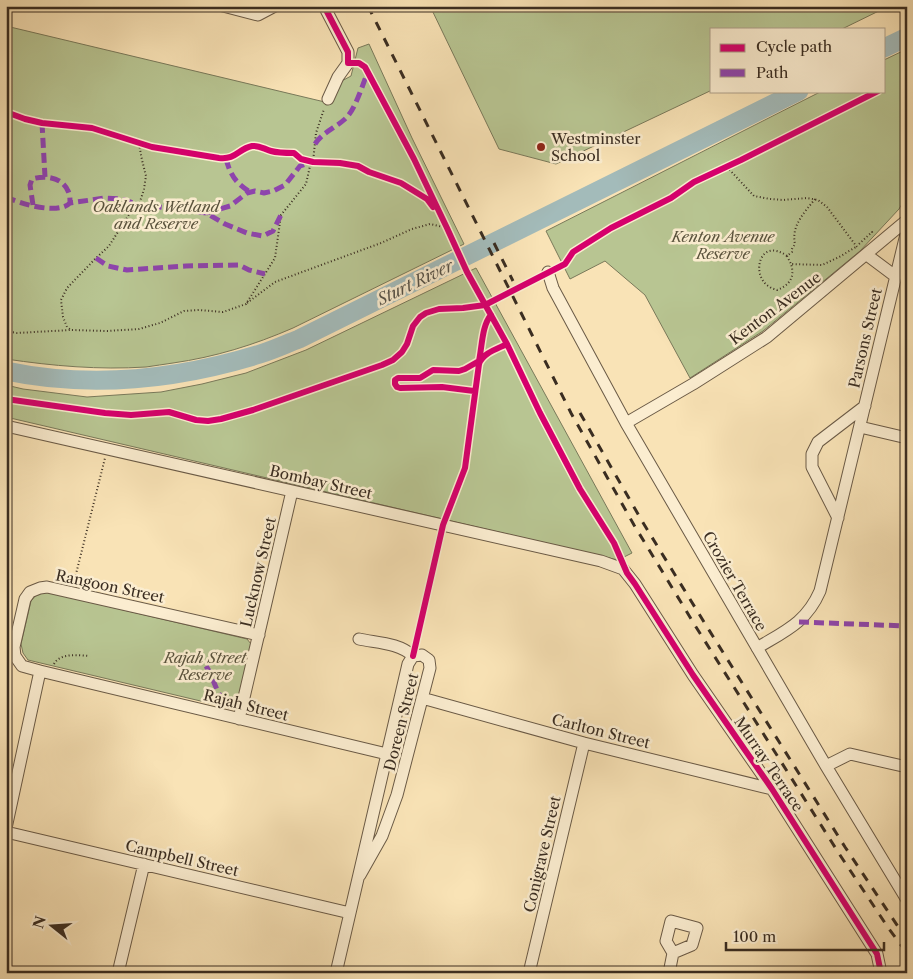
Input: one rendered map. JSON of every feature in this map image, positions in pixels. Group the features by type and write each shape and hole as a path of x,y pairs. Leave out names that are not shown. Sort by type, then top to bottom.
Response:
{"street":[{"path":"223,6 258,15 275,6"},
{"path":"324,6 348,52 348,63 338,77 328,99"},
{"name":"Kenton Avenue","path":"626,423 693,384 767,337 907,220"},
{"name":"Parsons Street","path":"757,648 799,622 810,611 820,591 907,230"},
{"name":"Parsons Street","path":"865,256 895,276"},
{"name":"Crozier Terrace","path":"548,272 553,288 626,423 826,766 907,900"},
{"name":"Parsons Street","path":"838,518 812,467 812,454 818,442 864,406"},
{"name":"Bombay Street","path":"6,426 601,561 617,566 627,573"},
{"path":"860,427 907,438"},
{"name":"Lucknow Street","path":"239,719 292,490"},
{"name":"Murray Terrace","path":"627,573 693,675 772,789 877,954 881,973"},
{"name":"Rangoon Street","path":"40,671 22,666 15,656 14,647 25,600 30,592 40,588 47,587 71,592 259,635"},
{"path":"359,639 398,647 407,650 414,656"},
{"name":"Doreen Street","path":"336,973 408,664 414,656 422,655 428,660 430,668 397,796 382,836 360,874"},
{"path":"6,828 40,671"},
{"name":"Rajah Street","path":"40,671 387,754"},
{"name":"Carlton Street","path":"422,698 584,742 772,789"},
{"name":"Conigrave Street","path":"529,973 584,742"},
{"path":"826,766 850,754 907,767"},
{"name":"Campbell Street","path":"6,832 350,913"},
{"path":"118,973 144,864"},
{"path":"668,973 673,954"}],"path":[{"path":"246,304 275,258 282,216 306,184 316,133 328,99"},
{"path":"71,330 67,327 63,317 61,300 67,288 109,246 130,213 138,205 144,189 146,176 142,160 143,144 130,140"},
{"path":"310,161 322,162"},
{"path":"719,171 731,165 754,196 783,200 807,198 818,200 827,207 865,256"},
{"path":"788,256 795,244 794,229 801,216 815,199"},
{"path":"442,220 450,236"},
{"path":"6,331 17,333 139,329 160,323 184,311 223,312 246,304 275,282 412,229 430,224 447,228"},
{"path":"791,264 822,265 857,247 872,232 879,244"},
{"path":"772,250 781,251 788,256 791,264 793,270 791,279 785,286 777,290 768,287 762,280 759,266 761,257 766,253 772,250"},
{"path":"71,592 108,448"},
{"path":"52,666 56,660 65,656 89,656"}],"green space":[{"name":"Westminster School","path":"430,6 889,6 844,28 710,28 710,91 556,164 499,149"},
{"name":"Oaklands Wetland and Reserve","path":"6,26 329,103 338,83 351,76 358,48 369,44 464,244 293,328 264,340 219,354 173,363 128,368 76,367 6,359"},
{"name":"Kenton Avenue Reserve","path":"907,49 907,193 905,199 899,209 860,251 763,331 690,378 645,295 605,261 570,279 546,231 820,92 886,92 886,59"},
{"path":"476,268 632,553 618,560 6,417 6,385 87,397 161,392 246,373 306,350"},
{"name":"Rajah Street Reserve","path":"47,592 247,639 251,644 237,706 230,708 28,660 23,653 21,644 31,601 38,593"}],"waterway":[{"name":"Sturt River","path":"886,47 907,37"},
{"name":"Sturt River","path":"6,371 70,380 134,379 197,370 265,352 299,339 797,92"}],"railway":[{"path":"368,6 571,413 634,525 838,852 907,953"},
{"path":"494,243 513,281"},
{"path":"580,413 642,521 704,622 845,847 907,940"}],"marked path":[{"path":"315,144 322,136 349,115 356,103 368,72"},
{"path":"42,123 45,177"},
{"path":"226,159 234,178 250,192"},
{"path":"206,213 230,206 247,193 273,191 285,185 300,166 311,162"},
{"path":"33,205 30,185 32,179 42,177 53,178 62,183 69,192 70,203"},
{"path":"6,197 21,203 48,208 57,208 70,203 104,198 122,199 139,205 206,213 225,224 247,233 263,236 273,231 281,215"},
{"path":"96,258 108,266 127,270 239,265 265,274"},
{"path":"799,622 907,626"},
{"path":"206,666 222,699 231,707"}],"cycle path":[{"path":"324,6 348,52 348,63 359,63 365,67 414,159 467,272 507,344 540,413 580,489 614,543 627,573 693,675 772,789 877,954 881,973"},
{"path":"6,399 105,413 131,415 169,412 196,420 208,421 253,410 382,365 393,360 402,352 413,326 426,313 439,309 485,305 565,264 573,252 611,228 671,198 694,182 876,92"},
{"path":"6,112 42,123 92,128 152,147 219,158 233,156 247,147 255,146 274,152 294,153 301,159 313,162 358,166 369,172 401,183 427,199 433,207"},
{"path":"474,391 442,387 400,388 395,384 395,380 398,378 420,378 433,370 459,371 479,361 484,330 491,315"},
{"path":"413,656 443,525 465,468 479,364 487,354 507,344"}],"place":[{"name":"Westminster School","path":"541,147"}]}
